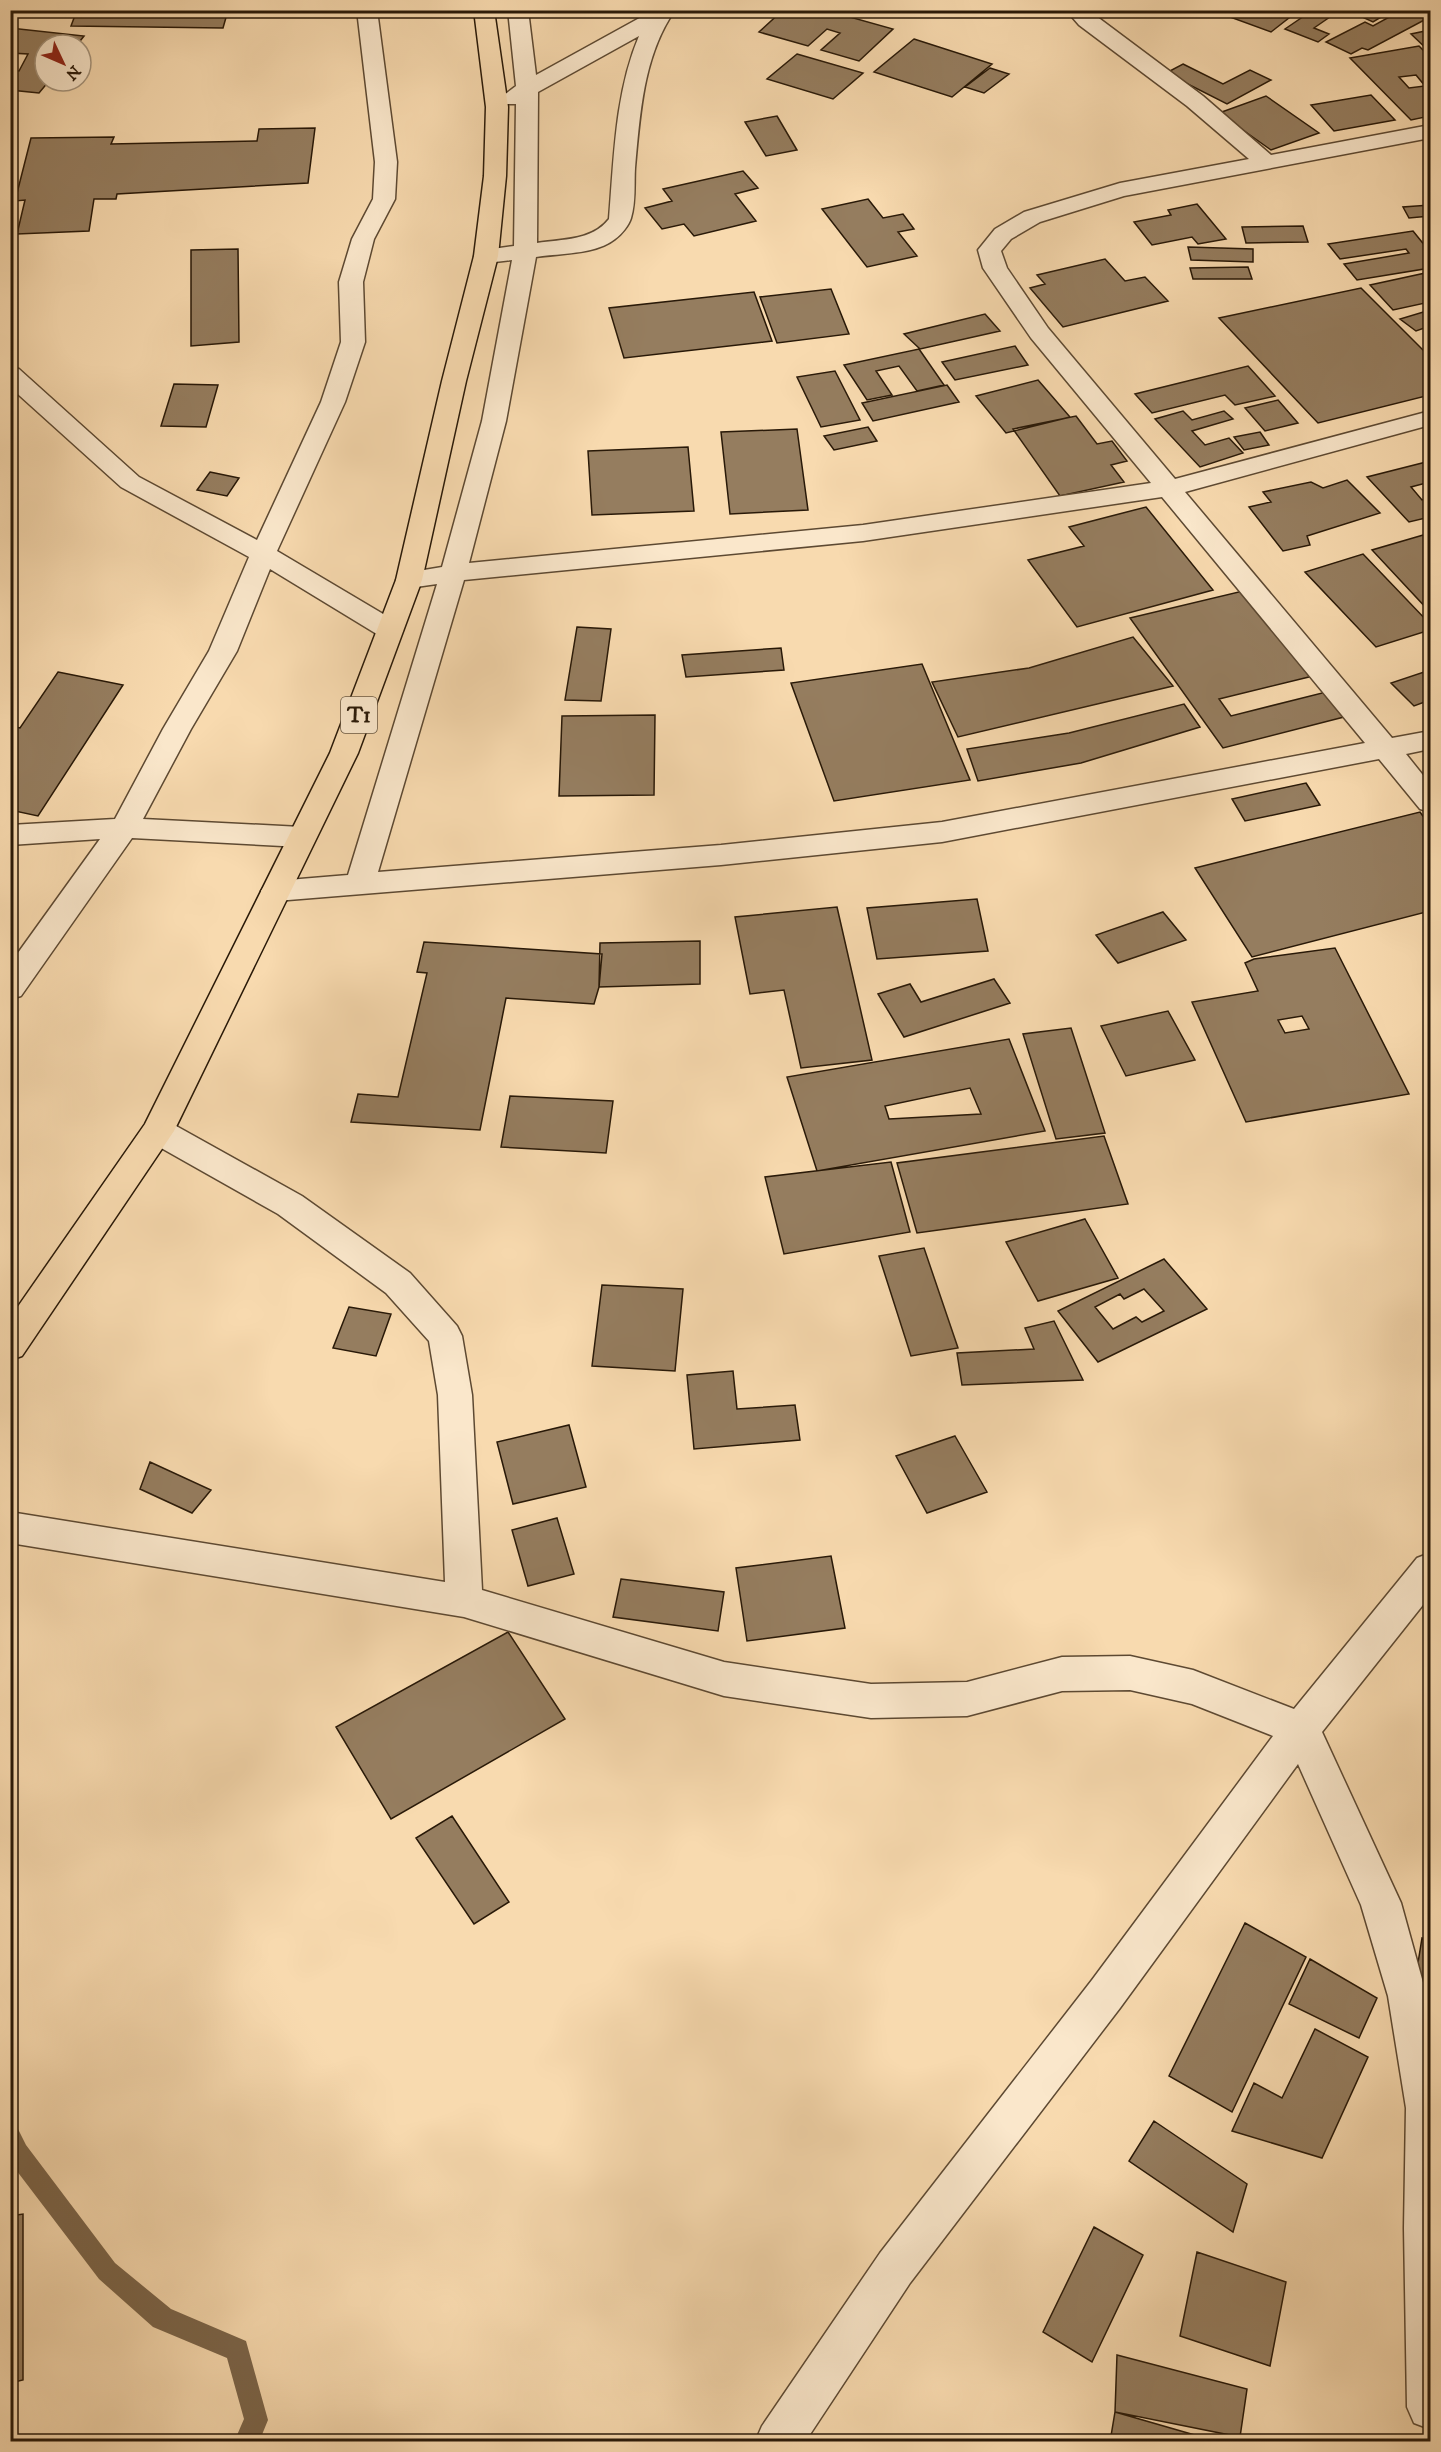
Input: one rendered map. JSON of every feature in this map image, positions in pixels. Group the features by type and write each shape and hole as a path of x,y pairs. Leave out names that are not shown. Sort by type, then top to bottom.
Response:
{"highway":[{"name":"T1","path":"10,1347 158,1131 344,753 409,580 454,381 486,256 495,176 497,107 484,10"}],"street":[{"path":"10,988 124,828 177,729 223,651 263,554 333,402 354,342 351,282 363,239 384,199 386,162 367,10"},
{"path":"360,884 453,573 494,421 525,251 527,88 518,10"},
{"path":"1076,10 1086,21 1195,101 1268,163"},
{"path":"497,107 587,54 660,15"},
{"path":"486,256 602,239 613,231 620,219 632,99 642,56 660,15"},
{"path":"1431,131 1120,190 1032,217 1003,234 989,250 995,268 1039,333 1171,488 1431,802"},
{"path":"10,374 130,482 263,554 390,630"},
{"path":"409,580 453,573 863,533 1171,488 1431,418"},
{"path":"276,891 721,855 942,832 1431,740"},
{"path":"10,835 124,828 302,837"},
{"path":"158,1131 290,1205 398,1283 444,1336 455,1395 464,1601"},
{"path":"10,1527 464,1601 724,1679 871,1701 967,1699 1062,1674 1130,1673 1193,1687 1301,1729 1381,1903 1408,1996 1429,2108 1426,2228 1431,2407"},
{"path":"778,2442 895,2268 1106,1994 1301,1729 1431,1569"}],"building":[{"path":"10,10 32,10 28,17 10,15"},
{"path":"77,10 202,10 201,13 227,14 223,28 71,26"},
{"path":"783,10 825,10 893,29 859,61 821,50 840,33 827,29 808,46 759,32"},
{"path":"1211,10 1259,12 1299,10 1271,32"},
{"path":"1313,10 1340,10 1314,28 1329,34 1318,42 1285,29"},
{"path":"1347,10 1393,10 1373,22"},
{"path":"1402,10 1430,10 1430,17 1368,50 1362,48 1351,54 1326,42 1365,22 1373,26"},
{"path":"10,28 56,33 33,33 33,92 10,90 10,70 19,71 28,54 10,53"},
{"path":"1430,30 1430,52 1411,34"},
{"path":"914,39 992,64 952,97 874,72"},
{"path":"1419,46 1430,57 1430,116 1411,120 1350,58","holes":["1416,75 1425,86 1409,88 1399,77"]},
{"path":"797,54 863,73 833,99 767,79"},
{"path":"1183,64 1223,84 1250,70 1271,80 1227,104 1166,73"},
{"path":"990,68 1009,74 984,93 965,87"},
{"path":"1371,95 1395,120 1334,131 1311,105"},
{"path":"1266,96 1319,133 1271,150 1219,113"},
{"path":"777,116 797,150 766,156 745,122"},
{"path":"315,128 308,183 117,194 116,199 94,199 89,231 17,234 25,200 15,201 31,138 114,137 111,144 257,141 259,129"},
{"path":"743,171 758,188 735,194 756,221 694,236 684,224 662,229 645,208 672,201 663,189"},
{"path":"868,199 883,218 903,214 914,229 898,232 917,256 867,267 822,209"},
{"path":"1197,204 1226,239 1198,244 1192,237 1152,245 1134,222 1171,215 1168,210"},
{"path":"1430,205 1430,216 1409,218 1403,207"},
{"path":"1303,226 1308,242 1246,243 1242,227"},
{"path":"1413,231 1430,252 1430,268 1357,280 1344,264 1409,253 1406,249 1340,259 1328,244"},
{"path":"1188,247 1253,249 1253,262 1191,260"},
{"path":"238,249 239,342 191,346 191,250"},
{"path":"1105,259 1125,281 1145,277 1168,301 1063,327 1030,288 1045,284 1037,275"},
{"path":"1248,267 1252,279 1193,279 1190,268"},
{"path":"1430,272 1430,302 1393,310 1370,285"},
{"path":"1361,288 1430,357 1430,395 1318,423 1219,318"},
{"path":"831,289 849,334 777,343 760,297"},
{"path":"754,292 772,341 624,358 609,308"},
{"path":"1430,310 1430,326 1416,331 1400,319"},
{"path":"985,314 1000,331 920,349 904,334"},
{"path":"1015,346 1028,365 955,380 942,362"},
{"path":"919,349 944,385 917,391 899,366 876,371 892,395 867,400 844,365"},
{"path":"1248,366 1275,396 1235,405 1225,395 1152,413 1135,394"},
{"path":"835,371 860,420 821,427 797,377"},
{"path":"1038,380 1070,417 1006,433 976,396"},
{"path":"174,384 218,385 206,427 161,426"},
{"path":"947,385 959,402 873,421 862,403"},
{"path":"1278,400 1298,423 1265,431 1245,408"},
{"path":"1183,411 1192,420 1224,411 1233,419 1192,431 1205,445 1229,438 1243,453 1200,467 1155,419"},
{"path":"1076,416 1097,444 1112,441 1127,461 1111,465 1124,482 1060,496 1013,429"},
{"path":"868,427 877,441 834,450 824,436"},
{"path":"797,429 808,510 730,514 721,432"},
{"path":"1260,432 1269,445 1244,450 1234,437"},
{"path":"688,447 694,511 592,515 588,451"},
{"path":"1430,461 1430,482 1411,487 1422,500 1430,498 1430,517 1409,522 1367,477"},
{"path":"210,472 239,478 227,496 197,490"},
{"path":"1347,480 1380,513 1307,536 1310,545 1283,551 1249,507 1271,502 1263,492 1311,482 1323,488"},
{"path":"1146,507 1213,590 1077,627 1028,560 1084,546 1069,527"},
{"path":"1430,533 1430,612 1372,550"},
{"path":"1363,554 1430,624 1430,630 1376,647 1305,572"},
{"path":"1247,590 1313,676 1219,699 1231,716 1326,692 1344,717 1223,748 1130,618"},
{"path":"577,627 611,629 601,701 565,700"},
{"path":"1133,637 1173,686 958,737 932,682 1029,668"},
{"path":"781,648 784,670 686,677 682,655"},
{"path":"922,664 970,780 834,801 791,683"},
{"path":"1430,670 1430,700 1414,706 1391,683"},
{"path":"58,672 123,685 38,816 10,810 10,726 20,728"},
{"path":"1184,704 1200,727 1081,763 978,781 967,749 1069,733"},
{"path":"655,715 654,795 559,796 562,716"},
{"path":"1306,783 1320,805 1245,821 1232,799"},
{"path":"1420,812 1430,826 1430,911 1252,957 1195,868"},
{"path":"977,899 988,951 877,959 867,908"},
{"path":"837,907 872,1060 801,1068 784,990 750,994 735,917"},
{"path":"1163,912 1186,940 1118,963 1096,935"},
{"path":"700,941 700,984 599,987 600,943"},
{"path":"424,942 602,954 599,987 594,1004 506,998 480,1130 351,1122 358,1094 398,1097 427,973 417,972"},
{"path":"1335,948 1409,1094 1246,1122 1192,1002 1258,991 1245,963 1254,959","holes":["1302,1016 1309,1029 1285,1033 1278,1020"]},
{"path":"994,979 1010,1003 904,1037 878,994 910,984 921,1002"},
{"path":"1168,1011 1195,1060 1126,1076 1101,1026"},
{"path":"1071,1028 1105,1133 1056,1139 1023,1034"},
{"path":"1009,1039 1045,1131 817,1171 787,1077","holes":["970,1088 981,1114 889,1119 885,1106"]},
{"path":"510,1096 613,1101 606,1153 501,1147"},
{"path":"1104,1136 1128,1204 917,1233 897,1163"},
{"path":"891,1162 910,1232 784,1254 765,1177"},
{"path":"1085,1219 1118,1278 1038,1301 1006,1242"},
{"path":"924,1248 958,1348 911,1356 879,1256"},
{"path":"1164,1259 1207,1309 1098,1362 1058,1311","holes":["1144,1289 1164,1311 1142,1322 1136,1317 1113,1329 1095,1307 1120,1294 1124,1299"]},
{"path":"602,1285 683,1289 675,1371 592,1366"},
{"path":"349,1307 391,1314 376,1356 333,1348"},
{"path":"1054,1321 1083,1380 962,1385 957,1353 1034,1349 1025,1328"},
{"path":"733,1371 737,1409 795,1405 800,1440 694,1449 687,1375"},
{"path":"569,1425 586,1487 513,1504 497,1442"},
{"path":"955,1436 987,1492 927,1513 896,1456"},
{"path":"150,1462 211,1490 192,1513 140,1489"},
{"path":"557,1518 574,1574 528,1586 512,1530"},
{"path":"831,1556 845,1628 747,1641 736,1568"},
{"path":"621,1579 724,1592 718,1631 613,1617"},
{"path":"508,1632 565,1719 391,1819 336,1727"},
{"path":"452,1816 509,1902 474,1924 416,1838"},
{"path":"1245,1923 1306,1957 1232,2112 1169,2076"},
{"path":"1422,1938 1430,1941 1430,1999 1413,1994"},
{"path":"1310,1959 1377,1998 1359,2038 1289,2004"},
{"path":"1315,2029 1368,2057 1322,2158 1232,2131 1254,2083 1282,2098"},
{"path":"1154,2121 1247,2184 1233,2232 1129,2161"},
{"path":"23,2214 23,2380 10,2383 10,2216"},
{"path":"1094,2227 1143,2255 1092,2362 1043,2332"},
{"path":"1197,2252 1286,2282 1270,2366 1180,2336"},
{"path":"1117,2355 1247,2389 1240,2437 1115,2412"},
{"path":"1115,2412 1219,2442 1110,2442"}],"waterway":[{"path":"10,2137 18,2153 107,2271 162,2318 237,2350 256,2420 246,2442"}]}
